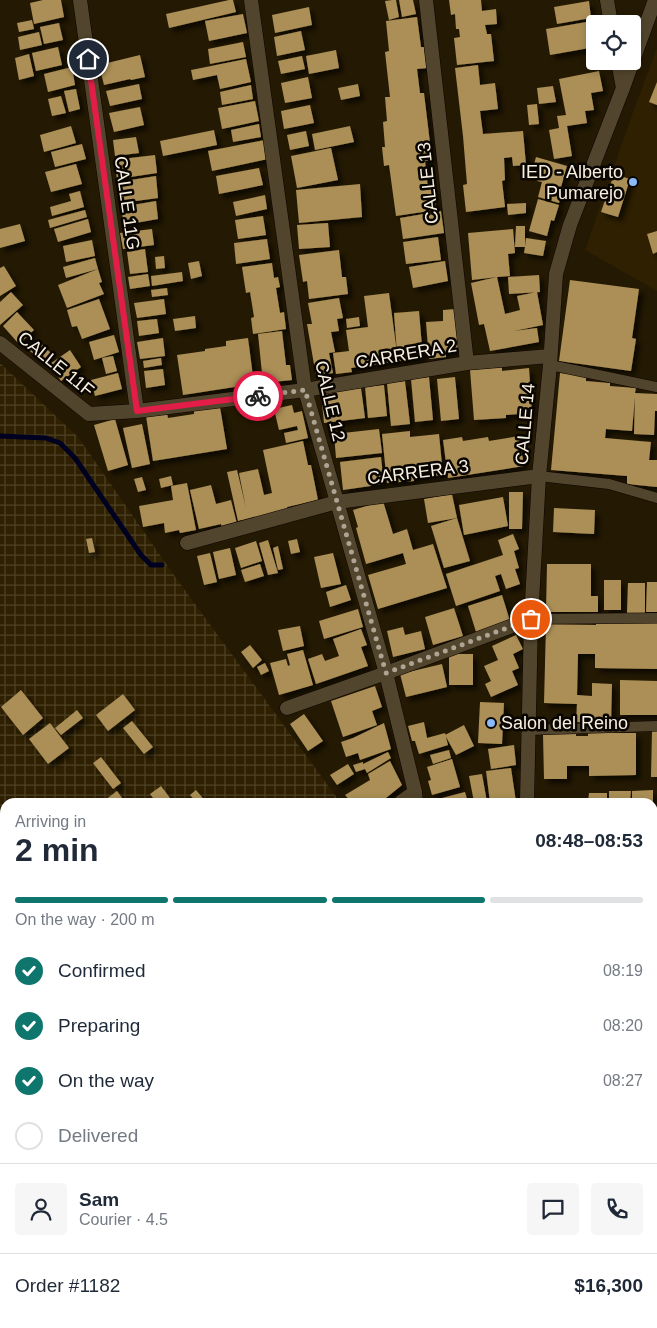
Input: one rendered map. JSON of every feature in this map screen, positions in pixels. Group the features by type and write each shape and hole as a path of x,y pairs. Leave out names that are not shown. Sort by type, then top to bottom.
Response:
{"street":[{"name":"CALLE 11G","path":"80,0 137,411"},
{"name":"CALLE 12","path":"251,0 305,390 386,673 415,797"},
{"name":"CALLE 13","path":"426,0 467,363"},
{"path":"607,0 610,15"},
{"name":"CALLE 14","path":"527,798 531,619 539,476 556,274 570,225 655,0"},
{"path":"620,70 623,88"},
{"name":"CALLE 11F","path":"0,343 89,414"},
{"name":"CARRERA 2","path":"89,414 137,411 305,390 467,363 550,360"},
{"name":"CARRERA 3","path":"187,543 337,502 539,476"},
{"path":"287,708 531,619"}],"lane":[{"name":"CARRERA 2","path":"550,360 657,387"},
{"name":"CARRERA 3","path":"539,476 609,484 657,498"},
{"path":"531,619 657,618"},
{"path":"528,730 657,726"}],"shaded area":[{"name":"IED - Alberto Pumarejo","path":"657,48 657,291 585,250"},
{"path":"0,363 78,437 176,578 337,798 0,798"}],"building":[{"path":"43,0 61,0 64,17 34,24 30,3"},
{"path":"233,0 236,12 169,28 166,14"},
{"path":"396,0 399,17 389,20 385,1"},
{"path":"399,0 413,0 416,14 402,17"},
{"path":"449,0 481,0 482,11 496,9 497,24 485,25 487,34 491,34 494,61 457,65 454,38 460,37 459,29 456,29 455,14 451,15"},
{"path":"589,1 591,15 586,15 586,19 557,24 554,7"},
{"path":"309,7 312,25 275,33 272,15"},
{"path":"243,14 247,33 209,41 205,21"},
{"path":"417,17 421,47 424,47 427,68 417,69 420,93 424,93 432,160 425,161 428,189 433,188 436,210 396,216 389,165 384,166 382,147 385,147 383,122 387,121 385,97 390,97 385,52 389,51 386,21"},
{"path":"32,20 34,29 19,32 17,23"},
{"path":"586,22 586,49 550,55 546,29"},
{"path":"59,23 63,40 44,44 40,27"},
{"path":"301,31 305,50 277,56 274,37"},
{"path":"39,32 42,45 20,50 18,37"},
{"path":"243,42 246,57 210,64 208,49"},
{"path":"58,47 62,65 36,71 32,53"},
{"path":"336,50 339,68 309,74 306,56"},
{"path":"29,54 34,76 19,80 15,58"},
{"path":"140,55 145,77 104,85 99,65"},
{"path":"302,56 305,69 281,74 278,61"},
{"path":"246,59 251,82 220,89 217,75 193,80 191,70"},
{"path":"478,65 480,85 495,83 498,109 480,111 483,134 523,131 526,165 513,166 512,157 504,158 505,180 502,181 505,207 466,212 463,185 467,184 455,68"},
{"path":"72,67 75,85 48,92 44,74"},
{"path":"599,71 603,91 591,93 594,110 585,111 587,123 567,126 572,156 554,159 549,130 559,128 557,116 566,115 559,79"},
{"path":"308,77 312,98 285,103 281,83"},
{"path":"657,82 657,105 649,102"},
{"path":"139,84 142,99 110,106 106,91"},
{"path":"358,84 360,96 341,100 338,88"},
{"path":"251,85 253,99 222,105 220,92"},
{"path":"553,86 556,102 539,104 537,88"},
{"path":"76,89 80,109 69,112 64,91"},
{"path":"61,96 66,113 52,116 48,99"},
{"path":"255,101 259,121 222,129 218,108"},
{"path":"537,104 539,124 529,125 527,105"},
{"path":"310,105 314,123 284,129 281,111"},
{"path":"140,107 144,125 114,132 109,113"},
{"path":"259,124 261,137 233,142 231,130"},
{"path":"71,126 76,143 44,152 40,135"},
{"path":"350,126 354,142 315,150 312,134"},
{"path":"214,130 217,145 163,156 160,141"},
{"path":"306,131 309,146 290,150 287,135"},
{"path":"136,137 139,153 115,156 113,140"},
{"path":"265,140 268,159 212,171 208,151"},
{"path":"82,144 86,159 55,167 51,152"},
{"path":"331,148 338,180 297,188 291,156"},
{"path":"155,155 157,173 117,179 114,160"},
{"path":"536,157 567,166 559,203 538,197 542,182 537,181 540,170 533,168"},
{"path":"76,164 82,184 51,192 45,172"},
{"path":"259,168 263,185 219,194 216,176"},
{"path":"614,174 630,179 618,217 601,212"},
{"path":"156,176 158,198 121,203 118,182"},
{"path":"360,184 362,217 299,223 296,190"},
{"path":"80,191 84,207 52,216 50,207 71,201 69,194"},
{"path":"265,195 267,209 236,216 233,202"},
{"path":"538,199 559,205 554,221 551,220 547,236 529,231"},
{"path":"156,201 158,219 124,225 121,207"},
{"path":"526,203 526,213 508,215 507,204"},
{"path":"85,210 87,217 50,228 48,220"},
{"path":"441,211 444,233 403,239 400,218"},
{"path":"263,216 266,235 238,239 235,220"},
{"path":"88,219 91,232 58,242 54,229"},
{"path":"328,223 330,247 299,249 297,225"},
{"path":"20,224 25,241 0,248 0,229"},
{"path":"516,226 525,226 525,247 515,247"},
{"path":"152,229 154,245 123,249 120,233"},
{"path":"513,229 515,253 508,254 510,276 472,280 468,233"},
{"path":"657,231 657,252 653,254 647,234"},
{"path":"438,237 441,260 406,264 403,242"},
{"path":"526,238 546,241 543,256 524,253"},
{"path":"267,239 270,259 236,264 234,243"},
{"path":"92,240 95,256 66,262 63,246"},
{"path":"145,249 148,272 130,274 127,252"},
{"path":"339,250 342,277 346,277 348,294 309,299 307,281 303,282 299,255"},
{"path":"164,256 165,268 156,269 155,257"},
{"path":"95,258 98,269 66,278 63,267"},
{"path":"199,261 202,276 191,279 188,263"},
{"path":"445,261 448,281 413,288 409,267"},
{"path":"272,263 274,278 278,277 280,287 276,288 280,313 284,312 286,329 253,334 251,318 254,317 250,292 246,293 242,267"},
{"path":"4,266 16,286 0,296 0,268"},
{"path":"98,269 102,282 99,283 104,294 67,308 58,285"},
{"path":"182,272 183,281 152,286 151,276"},
{"path":"148,274 150,286 130,289 128,277"},
{"path":"539,275 540,292 509,294 508,277"},
{"path":"497,277 505,314 520,310 517,296 537,292 543,325 514,331 537,328 539,342 490,351 484,324 479,325 471,283"},
{"path":"570,280 639,289 632,338 636,339 631,371 559,361"},
{"path":"167,288 168,295 152,297 151,290"},
{"path":"11,292 23,305 0,325 0,302"},
{"path":"389,293 397,353 394,313 419,311 423,359 351,368 352,372 336,374 333,353 349,351 346,330 368,327 364,296"},
{"path":"339,298 343,318 337,319 339,331 331,332 335,352 329,353 333,373 316,376 307,324 312,324 308,303"},
{"path":"99,299 110,329 82,339 77,326 72,327 67,310"},
{"path":"164,299 166,314 137,318 134,303"},
{"path":"455,309 459,352 446,353 446,357 429,359 426,322 443,321 443,310"},
{"path":"17,312 34,330 19,344 3,326"},
{"path":"195,316 196,328 175,331 173,319"},
{"path":"359,317 360,326 347,328 346,319"},
{"path":"157,319 159,333 139,336 137,321"},
{"path":"282,331 286,365 290,365 292,380 263,383 258,334"},
{"path":"114,335 119,352 94,360 89,342"},
{"path":"163,338 165,356 140,359 137,342"},
{"path":"248,338 254,384 183,395 177,355 226,346 226,341"},
{"path":"38,341 51,353 42,362 29,350"},
{"path":"70,350 81,367 61,381 50,364"},
{"path":"113,356 117,371 106,374 102,358"},
{"path":"161,358 162,365 144,368 143,361"},
{"path":"502,367 502,371 529,368 532,413 506,415 506,418 474,420 470,370"},
{"path":"163,369 165,385 146,388 144,371"},
{"path":"118,373 122,389 95,396 91,380"},
{"path":"560,373 586,375 586,381 610,383 610,386 636,388 635,393 657,394 654,435 634,434 635,397 632,431 606,429 605,438 651,442 649,460 657,460 657,487 627,484 627,476 551,470"},
{"path":"429,377 433,420 415,422 411,379"},
{"path":"455,377 459,419 441,421 437,379"},
{"path":"405,381 410,424 391,426 387,383"},
{"path":"384,385 387,416 368,418 365,387"},
{"path":"361,388 365,418 324,423 321,393"},
{"path":"292,405 294,413 302,411 308,438 286,443 284,433 298,430 297,426 279,430 274,409"},
{"path":"220,407 227,449 153,461 146,416 167,413 168,418"},
{"path":"115,419 128,465 108,471 94,425"},
{"path":"142,424 150,464 132,468 123,428"},
{"path":"379,429 382,453 336,458 334,434"},
{"path":"410,431 410,437 439,434 443,475 414,478 414,481 387,483 382,434"},
{"path":"519,436 524,466 448,478 443,440 462,437 463,441 488,437 489,441"},
{"path":"303,441 308,465 311,465 318,500 287,507 288,510 250,522 249,519 238,521 227,472 237,470 246,508 239,473 258,469 264,495 272,493 263,450"},
{"path":"381,457 384,484 343,490 340,462"},
{"path":"171,476 173,485 161,488 159,479"},
{"path":"142,477 146,490 138,492 134,479"},
{"path":"187,483 196,530 180,533 179,530 165,533 164,523 143,527 139,506 173,500 171,486"},
{"path":"211,485 216,504 231,500 237,524 222,528 221,524 199,529 190,490"},
{"path":"509,492 523,492 522,529 509,529"},
{"path":"452,494 457,518 428,523 424,499"},
{"path":"503,497 508,526 464,535 459,505"},
{"path":"383,501 393,534 407,529 413,550 433,544 447,588 378,609 368,575 406,564 403,553 366,564 353,510"},
{"path":"554,508 595,510 594,534 553,532"},
{"path":"457,518 470,561 444,568 431,526"},
{"path":"513,534 519,549 514,551 519,568 515,569 520,584 506,589 501,574 495,576 500,591 456,606 446,574 503,555 498,540"},
{"path":"92,538 95,552 89,553 86,539"},
{"path":"297,539 300,552 291,554 288,541"},
{"path":"268,540 278,573 268,575 259,543"},
{"path":"256,541 262,561 241,568 235,548"},
{"path":"278,546 283,569 278,570 273,548"},
{"path":"230,548 236,575 219,579 213,552"},
{"path":"210,553 217,582 204,585 197,556"},
{"path":"333,553 341,584 321,588 314,557"},
{"path":"260,564 264,576 245,582 241,570"},
{"path":"547,564 591,564 591,596 598,596 598,612 546,612"},
{"path":"604,580 621,580 621,610 604,610"},
{"path":"647,582 657,582 657,612 646,612"},
{"path":"628,583 645,583 645,613 627,613"},
{"path":"346,585 351,600 330,607 326,592"},
{"path":"502,595 510,621 476,632 468,606"},
{"path":"454,608 463,636 433,645 425,617"},
{"path":"358,609 363,627 324,639 319,621"},
{"path":"596,622 657,623 657,669 595,668 595,654 578,654 577,695 592,696 592,683 612,684 611,723 576,722 577,704 544,703 546,624 596,625"},
{"path":"300,626 304,646 283,651 278,630"},
{"path":"403,627 405,635 421,631 425,649 393,657 387,631"},
{"path":"361,629 367,645 361,647 368,666 316,684 308,659 322,654 325,661 339,656 333,639"},
{"path":"516,635 523,649 513,654 519,668 512,671 518,685 491,697 485,684 491,681 484,666 498,660 492,646"},
{"path":"250,645 262,660 253,668 241,652"},
{"path":"303,650 313,685 279,695 270,663 286,659 288,666 290,665 287,654"},
{"path":"449,654 473,654 473,685 449,685"},
{"path":"265,663 269,671 261,675 257,667"},
{"path":"442,664 447,687 406,697 400,674"},
{"path":"620,680 657,681 657,715 620,715"},
{"path":"375,686 382,707 372,711 377,725 343,737 331,701"},
{"path":"21,690 43,718 23,735 1,707"},
{"path":"123,694 135,710 108,731 96,715"},
{"name":"Salon del Reino","path":"480,702 504,703 502,744 478,743"},
{"path":"77,710 83,718 61,735 55,728"},
{"path":"304,714 323,741 308,751 290,724"},
{"path":"132,721 153,747 144,754 123,728"},
{"path":"424,722 427,738 445,733 448,745 419,754 415,741 412,741 408,726"},
{"path":"50,723 69,748 48,764 29,739"},
{"path":"384,723 391,749 360,760 358,753 346,757 341,742"},
{"path":"464,725 474,746 456,755 445,735"},
{"path":"652,731 657,731 657,777 651,777"},
{"path":"588,733 636,733 636,775 589,776 589,766 567,766 567,779 544,779 543,734 588,736"},
{"path":"514,745 516,765 491,769 488,749"},
{"path":"449,750 451,758 433,764 430,755"},
{"path":"388,752 391,758 367,773 365,769 356,772 353,765 363,762 363,764"},
{"path":"101,757 121,783 113,789 93,763"},
{"path":"452,759 460,787 432,795 428,781 431,780 427,767"},
{"path":"390,761 402,785 386,798 348,798 345,795 370,780 368,774"},
{"path":"348,764 354,774 337,785 330,775"},
{"path":"511,768 515,798 489,798 486,771"},
{"path":"482,774 486,798 473,798 469,776"},
{"path":"161,786 170,798 153,798 150,794"},
{"path":"196,790 203,798 193,798 190,795"},
{"path":"653,790 653,798 632,798 632,791"},
{"path":"117,791 122,798 107,798"},
{"path":"609,791 631,791 630,798 609,798"},
{"path":"465,792 467,798 442,798"},
{"path":"589,793 607,793 607,798 588,798"}],"waterway":[{"path":"0,436 46,438 60,443 75,458 141,555 151,565 162,565"}],"way so far":[{"path":"258,396 305,390 386,673 531,619"}],"place":[{"name":"IED - Alberto Pumarejo","path":"633,182"},
{"name":"Salon del Reino","path":"491,723"}],"route":[{"path":"88,59 137,411 258,396"}]}
